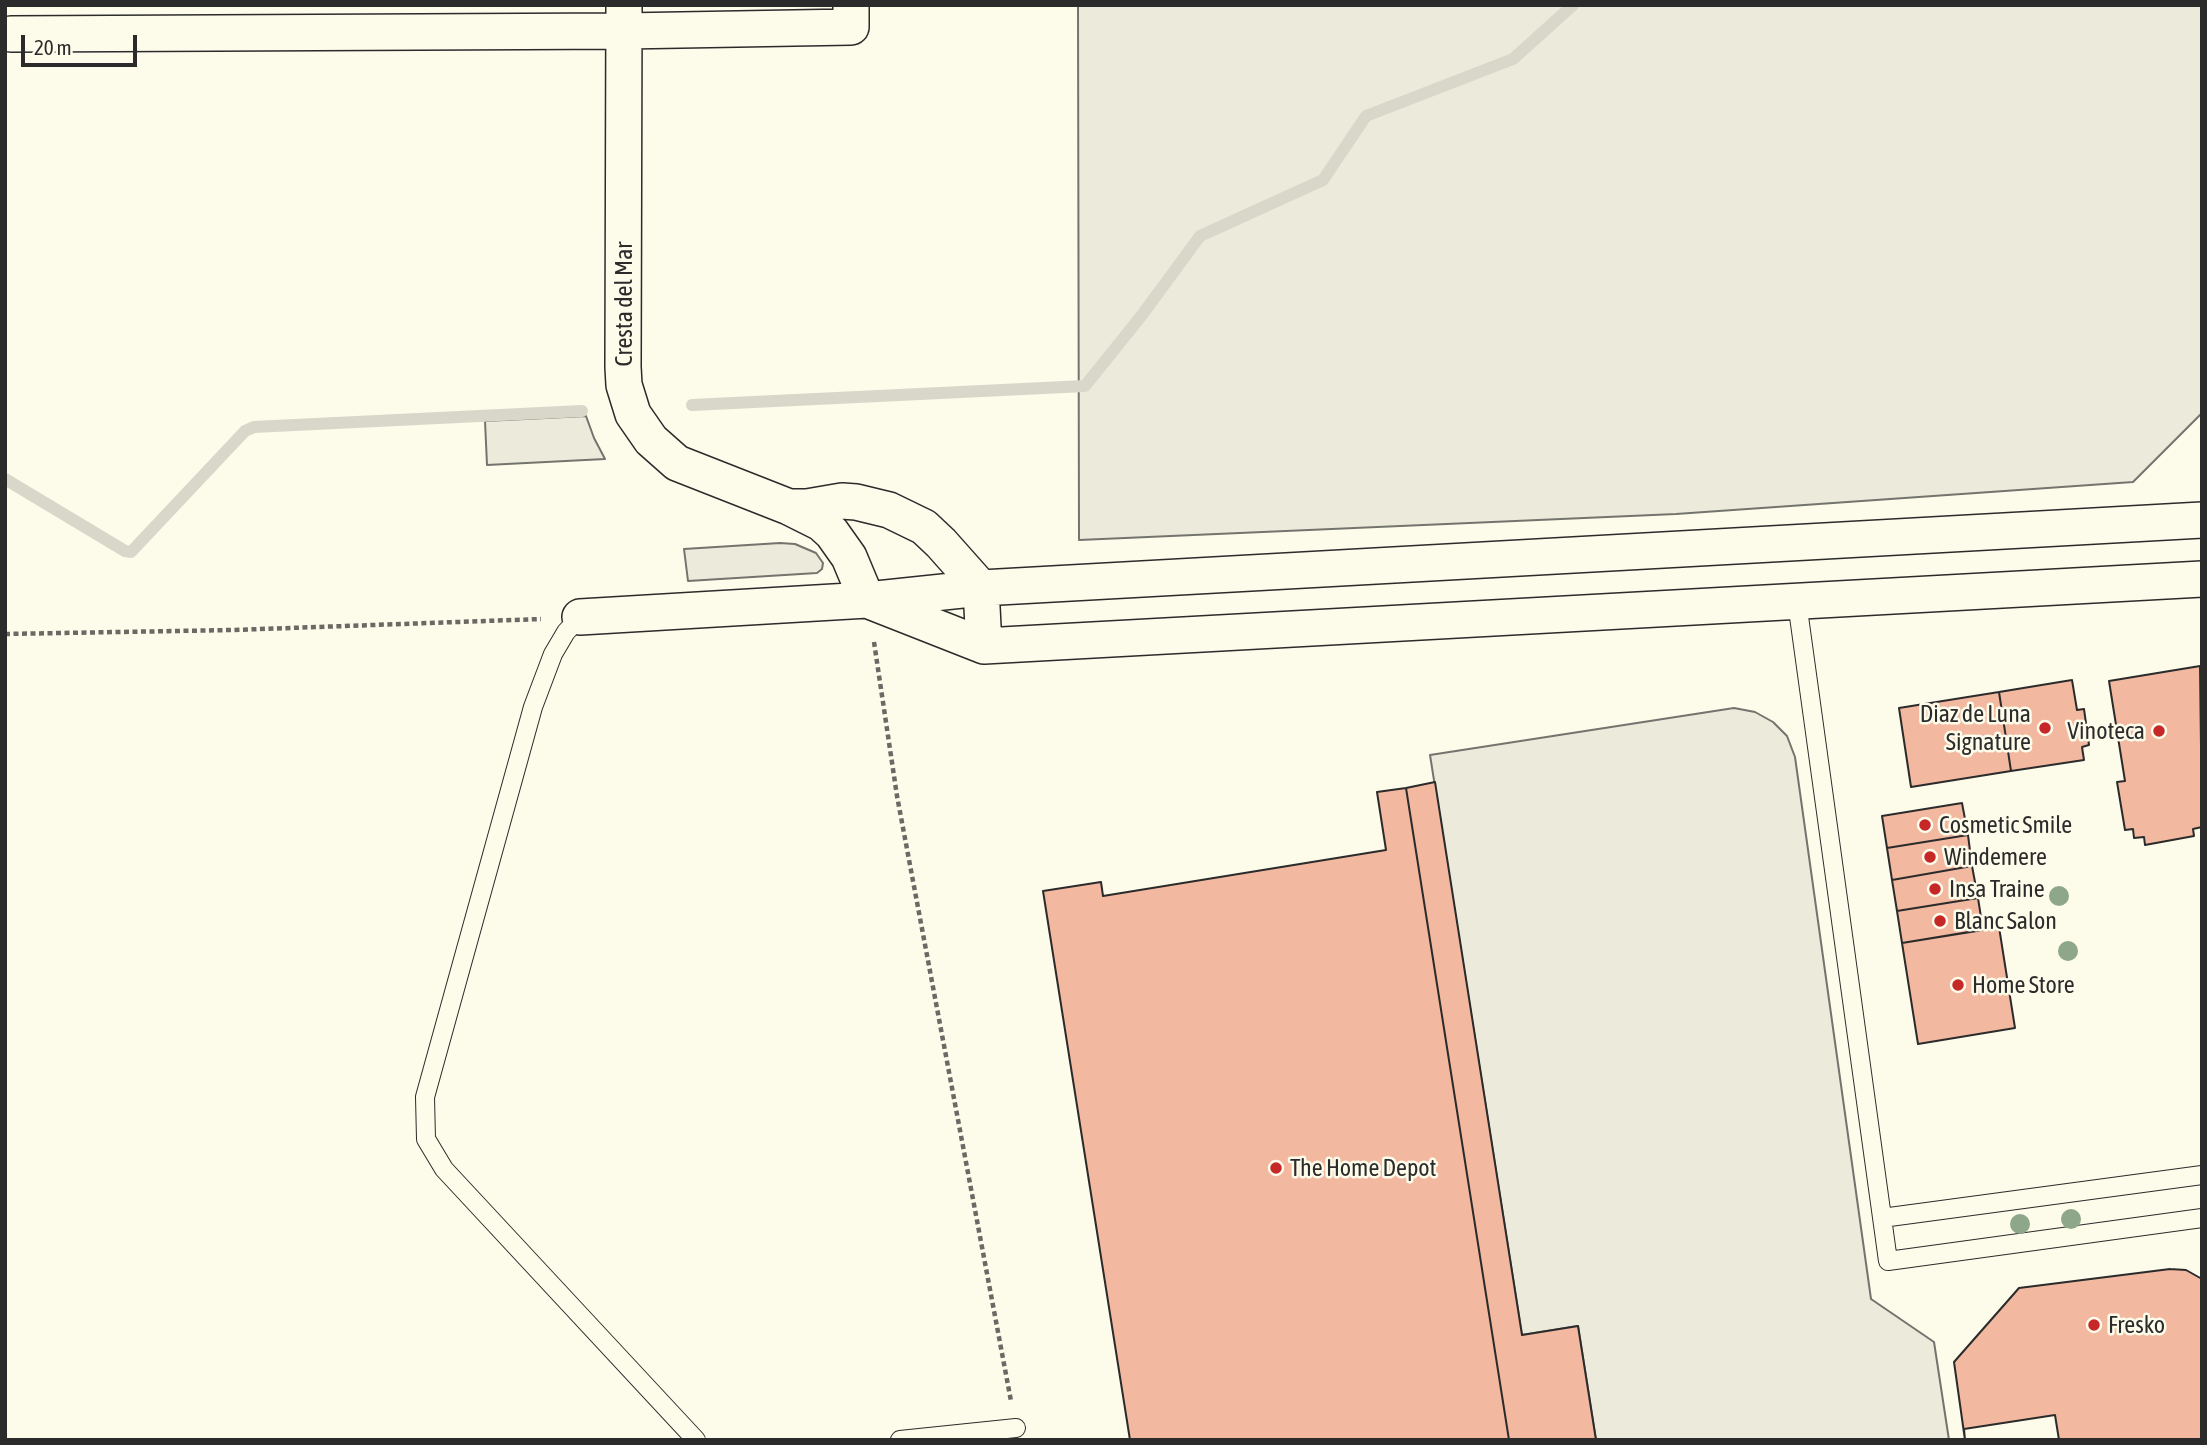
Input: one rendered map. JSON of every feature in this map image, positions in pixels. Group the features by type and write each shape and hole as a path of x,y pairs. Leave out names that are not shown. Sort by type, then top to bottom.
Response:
{"street":[{"path":"11,34 624,18 851,27 851,5"},
{"name":"Cresta del Mar","path":"624,18 623,367 624,385 633,414 650,440 677,463 789,507 821,523 832,533 849,557 867,600"},
{"path":"789,507 856,502 889,510 924,527 981,588 984,646"},
{"path":"580,617 867,600 981,588 2202,520"},
{"path":"867,600 984,646 2202,579"}],"lane":[{"path":"1797,602 1888,1261 2202,1218"},
{"path":"580,617 566,632 553,653 533,707 425,1097 426,1139 444,1169 696,1440"},
{"path":"1882,1217 2202,1175"},
{"path":"900,1440 1016,1428"}],"path":[{"path":"867,600 897,796 1016,1428"},
{"path":"5,634 233,630 580,617"}],"shaded area":[{"path":"1078,5 2202,5 2202,413 2133,482 1676,514 1079,540"},
{"path":"586,416 605,459 487,465 485,421"},
{"path":"795,544 816,553 823,563 822,569 817,573 688,581 684,549"},
{"name":"The Home Depot","path":"1734,708 1755,712 1773,722 1787,736 1795,757 1871,1299 1934,1342 1949,1440 1596,1440 1578,1326 1522,1335 1430,755"}],"building":[{"name":"Vinoteca","path":"2200,666 2202,827 2193,829 2194,836 2145,845 2144,837 2134,838 2133,829 2125,830 2117,782 2125,781 2109,681"},
{"name":"Diaz de Luna Signature","path":"2072,680 2077,710 2084,709 2089,745 2082,747 2084,760 2011,771 1999,692"},
{"path":"1999,692 2011,771 1911,787 1899,708"},
{"path":"1435,782 1522,1335 1578,1326 1596,1440 1509,1440 1406,788"},
{"name":"The Home Depot","path":"1406,788 1509,1440 1130,1440 1043,891 1101,882 1103,896 1386,850 1377,792"},
{"name":"Cosmetic Smile","path":"1962,803 1968,835 1887,848 1882,816"},
{"name":"Windemere","path":"1968,835 1972,866 1892,880 1887,848"},
{"name":"Insa Traine","path":"1972,866 1978,898 1897,911 1892,880"},
{"name":"Blanc Salon","path":"1978,898 1983,930 1902,943 1897,911"},
{"name":"Home Store","path":"1999,927 2015,1028 1918,1044 1902,943"},
{"name":"Fresko","path":"2170,1269 2186,1270 2202,1279 2202,1440 1965,1440 1954,1362 2019,1288"},
{"path":"2055,1415 2059,1440 1965,1440 1964,1429"}],"waterway":[{"path":"692,405 1085,386 1200,236 1323,180 1366,116 1513,59 1573,5"},
{"path":"5,479 125,551 131,552 245,431 254,427 582,411"}],"place":[{"name":"Diaz de Luna Signature","path":"2045,728"},
{"name":"Vinoteca","path":"2159,731"},
{"name":"Cosmetic Smile","path":"1925,825"},
{"name":"Windemere","path":"1930,857"},
{"name":"Insa Traine","path":"1935,889"},
{"name":"Blanc Salon","path":"1940,921"},
{"name":"Home Store","path":"1958,985"},
{"name":"The Home Depot","path":"1276,1168"},
{"name":"Fresko","path":"2094,1325"}]}
